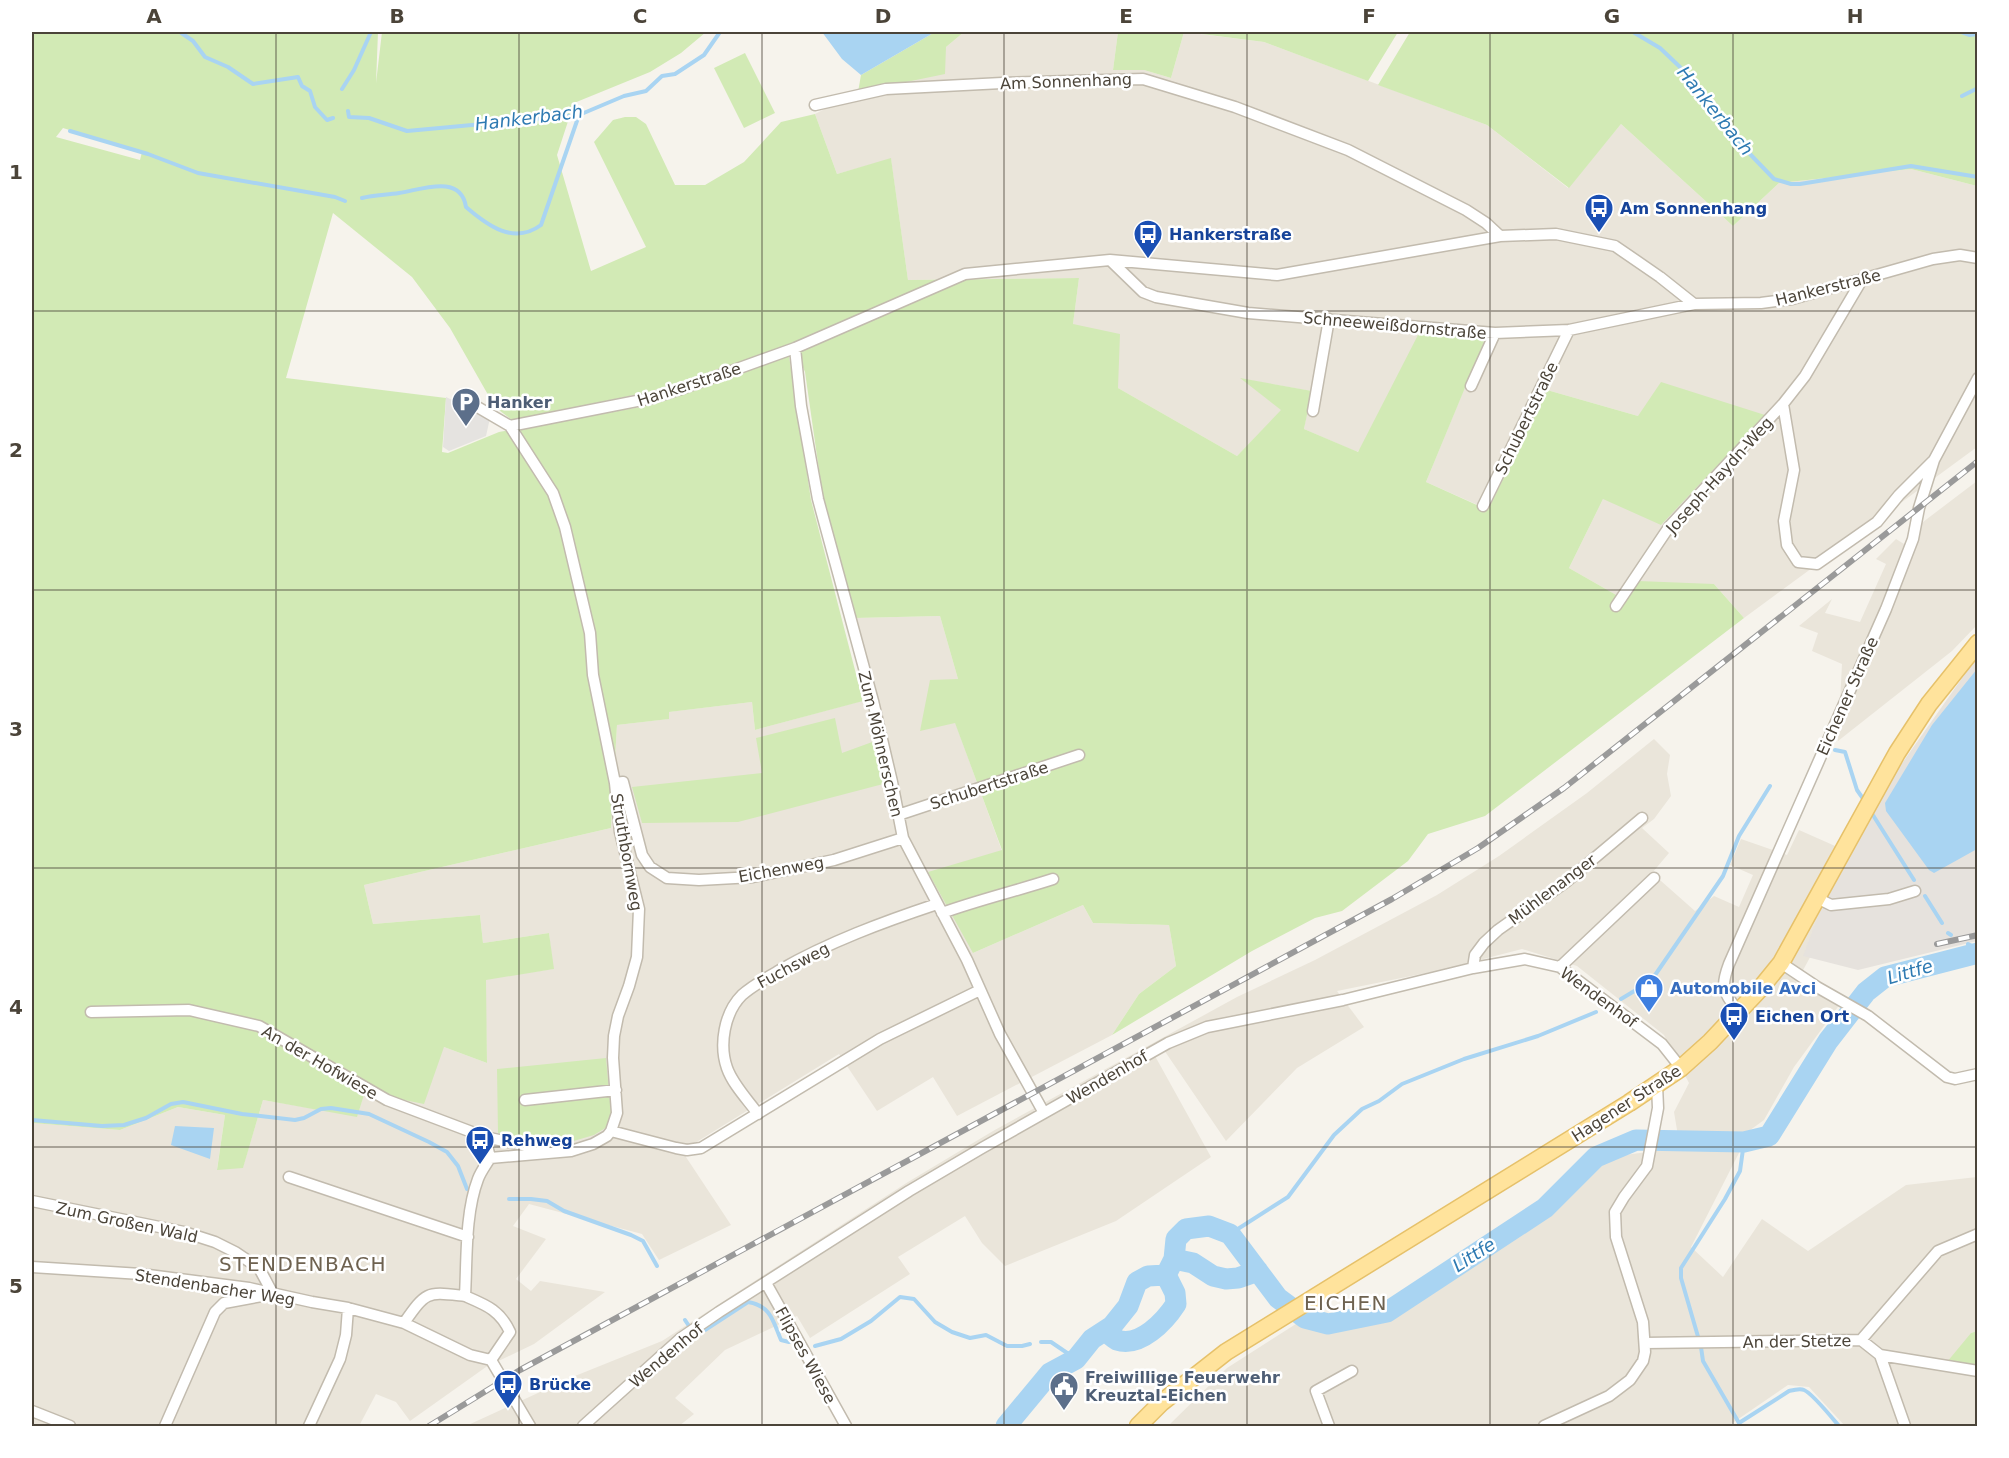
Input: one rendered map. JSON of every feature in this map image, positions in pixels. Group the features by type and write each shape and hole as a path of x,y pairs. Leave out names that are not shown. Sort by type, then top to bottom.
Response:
{"main road":[{"name":"Hagener Straße","path":"1138,1426 1161,1403 1226,1352 1681,1068 1766,982 1781,963 1867,805 1917,721 1977,643"}],"street":[{"name":"Am Sonnenhang","path":"815,105 886,89 1143,79 1235,107 1348,150 1466,210 1486,223 1500,236"},
{"name":"Hankerstraße","path":"510,426 652,398 795,348 965,274 1110,260 1277,275 1500,236 1556,234 1615,246 1694,304 1761,303 1792,299 1932,259 1960,255 1977,258"},
{"name":"Schneeweißdornstraße","path":"1110,260 1143,292 1156,297 1248,313 1495,333 1569,330 1694,304"},
{"name":"Joseph-Haydn-Weg","path":"1616,606 1669,527 1783,404 1805,376 1863,278"},
{"path":"1313,411 1329,319"},
{"name":"Schubertstraße","path":"1483,506 1569,330"},
{"path":"1471,386 1495,333"},
{"name":"Zum Möhnerschen","path":"795,348 801,406 818,499 873,701 903,838 967,960 1000,1034 1044,1113"},
{"name":"Eichener Straße","path":"1738,1011 1724,991 1726,971 1886,609 1913,539 1919,508 1934,460 1977,378"},
{"path":"1783,404 1794,470 1784,521 1787,546 1798,562 1817,564 1877,522 1899,495 1934,460"},
{"path":"474,405 510,426"},
{"name":"Struthbornweg","path":"510,426 553,494 566,527 590,633 593,675 615,783 620,832 639,909 637,957 614,1036 613,1058 617,1113 611,1131"},
{"name":"Schubertstraße","path":"898,815 1079,755"},
{"name":"Eichenweg","path":"615,783 623,782 642,855 650,867 667,878 699,880 753,877 834,860 903,838"},
{"name":"Mühlenanger","path":"1473,968 1475,955 1498,930 1566,882 1642,818"},
{"path":"1560,968 1654,878"},
{"name":"Fuchsweg","path":"758,1114 727,1069 724,1054 725,1029 729,1016 741,996 754,985 812,952 898,917 1023,889 1053,879"},
{"path":"1817,898 1831,904 1889,899 1915,891"},
{"name":"Wendenhof","path":"583,1426 681,1338 909,1191 1168,1042 1207,1027 1343,1000 1473,968 1525,959 1560,968 1662,1044 1681,1068"},
{"path":"1781,963 1868,1016 1947,1077 1956,1079 1977,1074"},
{"path":"490,1158 571,1151 593,1144 611,1131 676,1148 693,1149 708,1145 880,1039 980,990"},
{"name":"An der Hofwiese","path":"92,1012 189,1010 259,1026 387,1100 485,1137 560,1152"},
{"path":"1545,1426 1609,1396 1630,1380 1643,1361 1645,1343 1643,1322 1616,1237 1615,1212 1623,1197 1647,1166 1658,1108 1657,1084"},
{"path":"525,1100 616,1090"},
{"path":"465,1296 473,1194 479,1176 490,1158 485,1137"},
{"path":"289,1177 468,1237"},
{"name":"Zum Großen Wald","path":"32,1201 184,1232 215,1242 259,1268 273,1294"},
{"name":"An der Stetze","path":"1645,1343 1862,1340 1938,1251 1977,1234"},
{"name":"Stendenbacher Weg","path":"32,1267 141,1274 249,1288 348,1308 404,1323 470,1355 491,1360"},
{"name":"Flipses Wiese","path":"766,1283 846,1426"},
{"path":"404,1323 414,1308 427,1296 435,1293 465,1296 489,1306 505,1321 510,1332 491,1360 530,1426"},
{"path":"165,1426 215,1312 224,1303 273,1294"},
{"path":"309,1426 340,1359 346,1335 348,1308"},
{"path":"1862,1340 1880,1355 1977,1371"},
{"path":"1880,1355 1905,1426"},
{"path":"1329,1426 1316,1391 1352,1371"},
{"path":"32,1411 70,1426"},
{"path":"516,1426 524,1417"}],"shaded area":[{"path":"964,32 1118,32 1113,70 1144,70 1171,78 1184,32 1264,42 1487,125 1568,188 1621,124 1733,226 1779,183 1911,169 1977,186 1977,447 1744,618 1714,584 1625,600 1569,568 1603,499 1638,416 1547,390 1489,510 1426,482 1485,338 1357,452 1304,429 1311,391 1242,379 1282,410 1237,456 1118,388 1073,324 1079,278 908,280 891,159 837,174 815,114 946,47"},
{"name":"Hanker","path":"446,397 490,418 486,436 449,451 443,447"},
{"path":"1977,481 1977,625 1952,651 1838,741 1842,664 1812,651 1818,633 1799,626 1832,599 1825,613 1860,622 1886,564 1876,559 1896,539 1904,544 1923,522"},
{"path":"940,616 958,679 920,730 955,722 1002,851 973,953 1083,905 1093,923 1169,925 1176,966 1139,994 1112,1035 957,1116 933,1077 877,1111 839,1054 682,1151 731,1225 659,1260 642,1234 529,1204 513,1226 546,1239 516,1279 531,1291 540,1281 605,1292 534,1344 486,1367 410,1421 396,1402 376,1394 359,1426 32,1426 32,1123 120,1130 178,1107 225,1115 217,1169 243,1167 263,1100 357,1116 365,1092 444,1047 487,1063 485,979 553,969 549,933 483,943 480,915 373,924 364,885 611,828 617,725 668,719 668,712 752,702 755,730 876,697 855,618"},
{"path":"1977,657 1977,941 1858,970 1803,956 1827,892 1886,786"},
{"path":"1654,739 1670,755 1667,774 1671,796 1654,819 1642,828 1669,853 1652,873 1695,911 1714,896 1739,907 1753,875 1730,865 1741,839 1787,855 1799,830 1860,857 1825,930 1796,983 1840,1004 1794,1067 1764,1120 1742,1136 1741,1149 1691,1247 1723,1277 1762,1219 1808,1251 1906,1185 1977,1177 1977,1331 1971,1333 1977,1366 1977,1426 1845,1426 1809,1387 1788,1385 1731,1424 1732,1426 1168,1426 1227,1368 1299,1322 1332,1331 1389,1319 1548,1215 1608,1157 1680,1148 1674,1112 1689,1083 1664,1035 1577,966 1522,949 1441,970 1337,991 1364,1027 1297,1068 1226,1141 1164,1050 1155,1056 1211,1157 1116,1221 1005,1266 982,1243 965,1216 898,1257 910,1274 810,1338 797,1316 725,1350 675,1398 694,1414 679,1426 466,1426 575,1376 662,1341 908,1182 993,1131 1237,997 1315,960 1437,895 1499,856 1587,793"},
{"path":"1769,1005 1777,1013 1762,1030 1754,1022"}],"green space":[{"path":"32,32 378,32 376,83 382,32 706,32 681,53 650,72 574,103 557,155 591,271 646,247 594,142 613,120 636,117 646,124 675,185 705,185 744,162 781,122 815,114 837,174 891,158 908,280 1079,278 1073,324 1120,334 1118,388 1237,456 1281,410 1240,378 1312,391 1304,429 1358,452 1419,333 1486,337 1426,482 1488,510 1547,390 1638,416 1661,382 1765,415 1661,525 1603,499 1569,568 1625,600 1638,581 1714,584 1744,618 1485,816 1428,834 1408,861 1342,911 1315,918 1252,951 1112,1035 1139,994 1176,966 1169,925 1093,923 1083,905 973,953 928,872 1002,850 955,723 920,731 930,680 958,679 940,616 855,618 823,498 805,372 793,344 649,392 512,420 495,407 450,328 412,277 333,213 286,378 446,398 442,452 448,453 499,432 652,405 789,356 811,500 863,701 755,730 752,702 669,712 669,719 617,725 611,828 364,885 373,924 480,915 483,943 549,933 554,969 486,980 487,1063 444,1047 424,1104 365,1092 357,1117 263,1100 243,1168 217,1170 225,1115 178,1107 120,1130 32,1123","holes":["63,128 142,152 140,160 56,137"]},
{"path":"935,32 964,32 946,47 945,74 858,92 861,75"},
{"path":"1118,32 1184,32 1171,78 1144,70 1113,70"},
{"path":"1186,32 1398,32 1368,81 1264,42"},
{"path":"1410,32 1977,32 1977,186 1911,169 1779,183 1733,226 1621,124 1569,188 1487,125 1378,85"},
{"path":"745,53 775,113 744,128 714,68"},
{"path":"835,718 842,753 875,741 887,783 738,822 642,823 632,787 762,773 756,738"},
{"path":"606,1058 611,1113 607,1127 594,1135 560,1145 498,1133 497,1069"},
{"path":"1977,1331 1977,1366 1947,1362 1971,1333"}],"water":[{"path":"822,32 935,32 861,75 842,59"},
{"path":"1977,669 1977,849 1934,873 1929,870 1886,811 1885,803 1932,725"},
{"path":"175,1126 214,1128 210,1159 171,1145"}],"waterway":[{"name":"Hankerbach","path":"180,32 193,41 205,57 228,67 253,84 298,77 302,86 310,91 315,107 327,120 333,118"},
{"path":"342,89 354,70 371,32"},
{"name":"Hankerbach","path":"348,111 349,117 369,118 407,131 579,115 624,96 646,91 662,76 675,74 704,55 720,32"},
{"name":"Hankerbach","path":"1633,32 1660,48 1680,67 1725,128 1774,179 1800,184 1911,166 1978,177"},
{"path":"1961,32 1969,35 1978,34"},
{"path":"1962,96 1978,88"},
{"path":"362,198 428,187 448,187 456,190 463,197 466,207 492,226 511,233 531,231 541,225 579,115"},
{"path":"70,131 148,154 198,173 335,197 345,201"},
{"path":"1835,750 1845,752 1857,790 1864,800"},
{"path":"1621,999 1651,981 1723,876 1739,836 1770,786"},
{"path":"1871,812 1914,880"},
{"path":"1925,896 1942,923"},
{"path":"1968,944 1978,949"},
{"name":"Littfe","path":"1006,1426 1050,1373 1076,1359 1092,1339 1112,1326 1128,1306 1137,1282 1148,1276 1166,1275 1174,1259 1176,1239 1186,1229 1209,1226 1230,1234 1278,1298 1305,1318 1328,1324 1387,1312 1545,1208 1596,1157 1636,1140 1744,1142 1769,1136 1828,1041 1866,992 1885,977 1978,953"},
{"path":"1230,1234 1288,1197 1334,1135 1362,1109 1379,1101 1402,1084 1464,1059 1538,1036 1596,1012"},
{"path":"32,1120 102,1126 124,1125 146,1118 171,1104 183,1102 242,1114 295,1120 321,1109 331,1108 369,1114 447,1152 458,1166 467,1189"},
{"path":"1744,1142 1740,1171 1681,1268 1681,1278 1703,1361 1739,1423 1789,1391 1801,1389 1812,1396 1839,1426"},
{"path":"509,1199 547,1201 564,1211 631,1235 643,1241 657,1266"},
{"path":"1174,1259 1193,1263 1213,1276 1226,1279 1238,1278 1258,1271"},
{"path":"1105,1331 1117,1340 1126,1341 1143,1337 1159,1325 1176,1304 1175,1293 1166,1275"},
{"path":"815,1346 841,1339 871,1321 900,1297 914,1299 935,1322 952,1332 970,1338 986,1335 1007,1346 1030,1344"},
{"path":"705,1330 748,1302 762,1307 770,1315 781,1340 789,1342"},
{"path":"685,1320 689,1326"},
{"path":"1041,1342 1051,1342 1076,1359"}],"railway":[{"path":"429,1426 520,1370 1392,899 1478,848 1564,788 1978,461"},
{"path":"1937,944 1978,935"}],"place":[{"name":"Am Sonnenhang","path":"1599,234"},
{"name":"Hankerstraße","path":"1148,260"},
{"name":"Hanker","path":"466,428"},
{"name":"Automobile Avci","path":"1649,1014"},
{"name":"Eichen Ort","path":"1734,1042"},
{"name":"Rehweg","path":"480,1166"},
{"name":"Brücke","path":"508,1410"},
{"name":"Freiwillige Feuerwehr Kreuztal-Eichen","path":"1064,1412"}],"district":[{"name":"STENDENBACH","path":"303,1264"},
{"name":"EICHEN","path":"1346,1303"}]}
